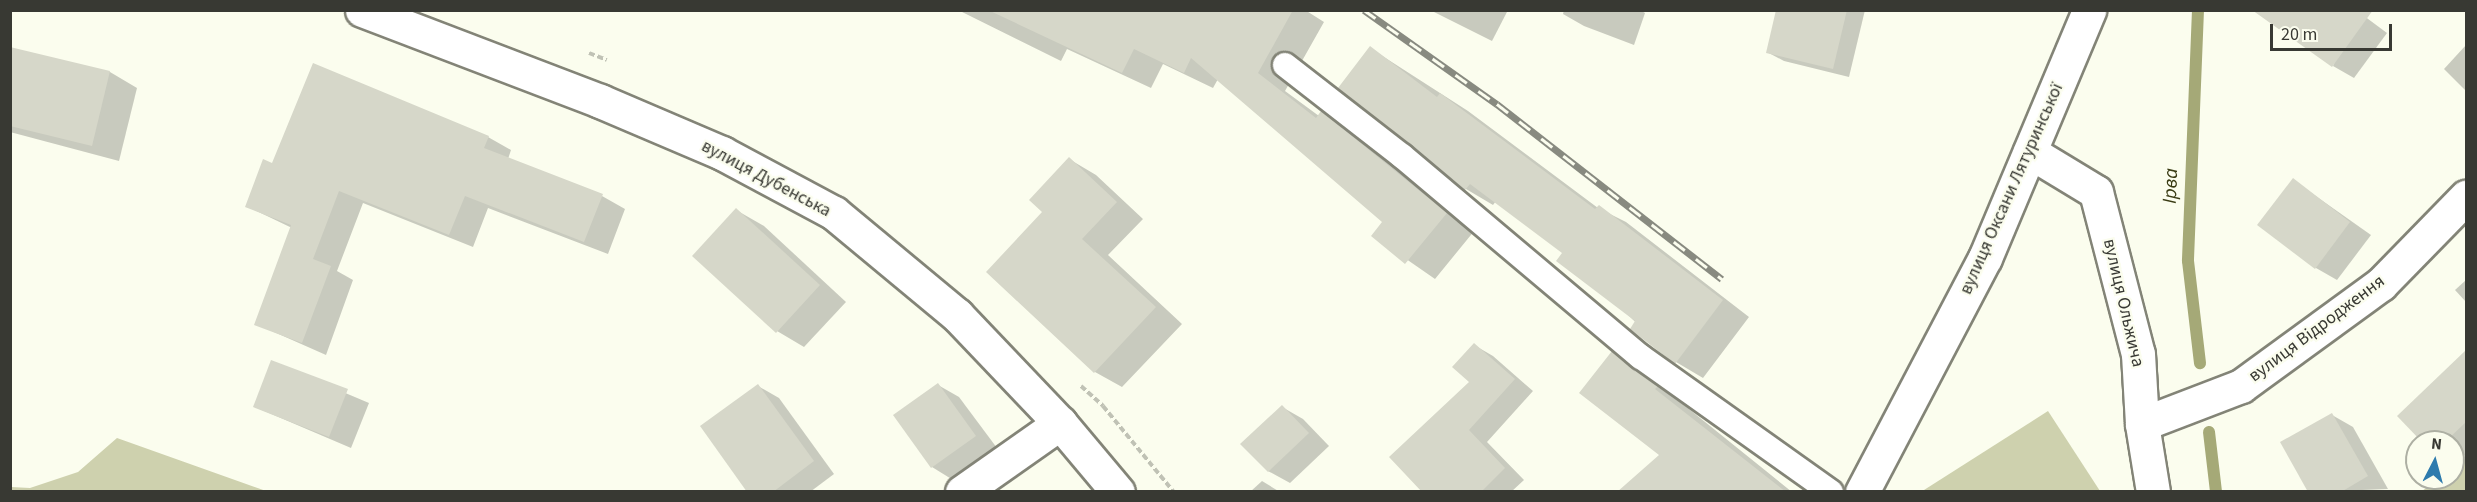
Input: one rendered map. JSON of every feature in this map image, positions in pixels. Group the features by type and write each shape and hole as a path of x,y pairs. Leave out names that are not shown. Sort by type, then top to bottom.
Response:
{"main road":[{"name":"вулиця Дубенська","path":"362,10 589,97 712,149 834,213 957,315 1060,423 1118,492"},
{"name":"вулиця Оксани Лятуринської","path":"1862,492 1985,258 2090,10"},
{"name":"вулиця Ольжича","path":"2030,152 2096,192 2139,354 2142,424 2153,492"},
{"name":"вулиця Відродження","path":"2142,424 2241,386 2381,284 2466,196"},
{"path":"962,492 1060,423"}],"lane":[{"path":"1285,65 1402,156 1641,357 1831,492"}],"green space":[{"path":"2048,411 2100,491 1924,490"},
{"path":"117,438 266,491 11,491 11,487 30,488 78,472"},
{"path":"2465,459 2466,491 2422,491 2465,490"}],"building":[{"path":"988,10 1293,10 1258,73 1316,118 1321,111 1447,213 1405,264 1371,236 1382,222 1191,58 1184,73 1134,49 1122,73"},
{"path":"1776,10 1847,10 1833,69 1766,53"},
{"path":"2252,10 2373,10 2332,67"},
{"path":"1370,46 1437,97 1440,93 1595,209 1599,205 1723,300 1675,364 1630,329 1635,321 1556,261 1562,253 1470,184 1465,190 1338,88"},
{"path":"10,47 110,71 92,146 10,126"},
{"path":"313,63 489,136 484,148 603,194 584,242 465,196 449,235 339,191 313,259 331,266 302,343 254,325 291,225 245,207 263,159 272,163"},
{"path":"1069,157 1117,202 1082,239 1156,307 1094,373 986,272 1042,212 1029,200"},
{"path":"2293,178 2350,222 2315,269 2257,225"},
{"path":"736,208 820,285 776,333 692,256"},
{"path":"1474,343 1515,379 1469,430 1505,468 1481,492 1422,492 1389,457 1469,382 1452,367"},
{"path":"2466,350 2466,422 2458,430 2410,430 2397,416"},
{"path":"1612,351 1658,386 1655,389 1786,492 1617,492 1659,455 1579,393"},
{"path":"271,360 348,389 329,437 253,407"},
{"path":"938,383 976,436 931,468 893,415"},
{"path":"758,384 814,461 773,492 747,492 700,426"},
{"path":"1282,405 1309,433 1268,472 1240,444"},
{"path":"2332,413 2368,476 2341,492 2308,492 2280,442"}],"waterway":[{"name":"Ірва","path":"2198,10 2188,261 2200,363"},
{"name":"Ірва","path":"2209,432 2216,492"}],"railway":[{"path":"1364,10 1497,104 1722,279"}]}
